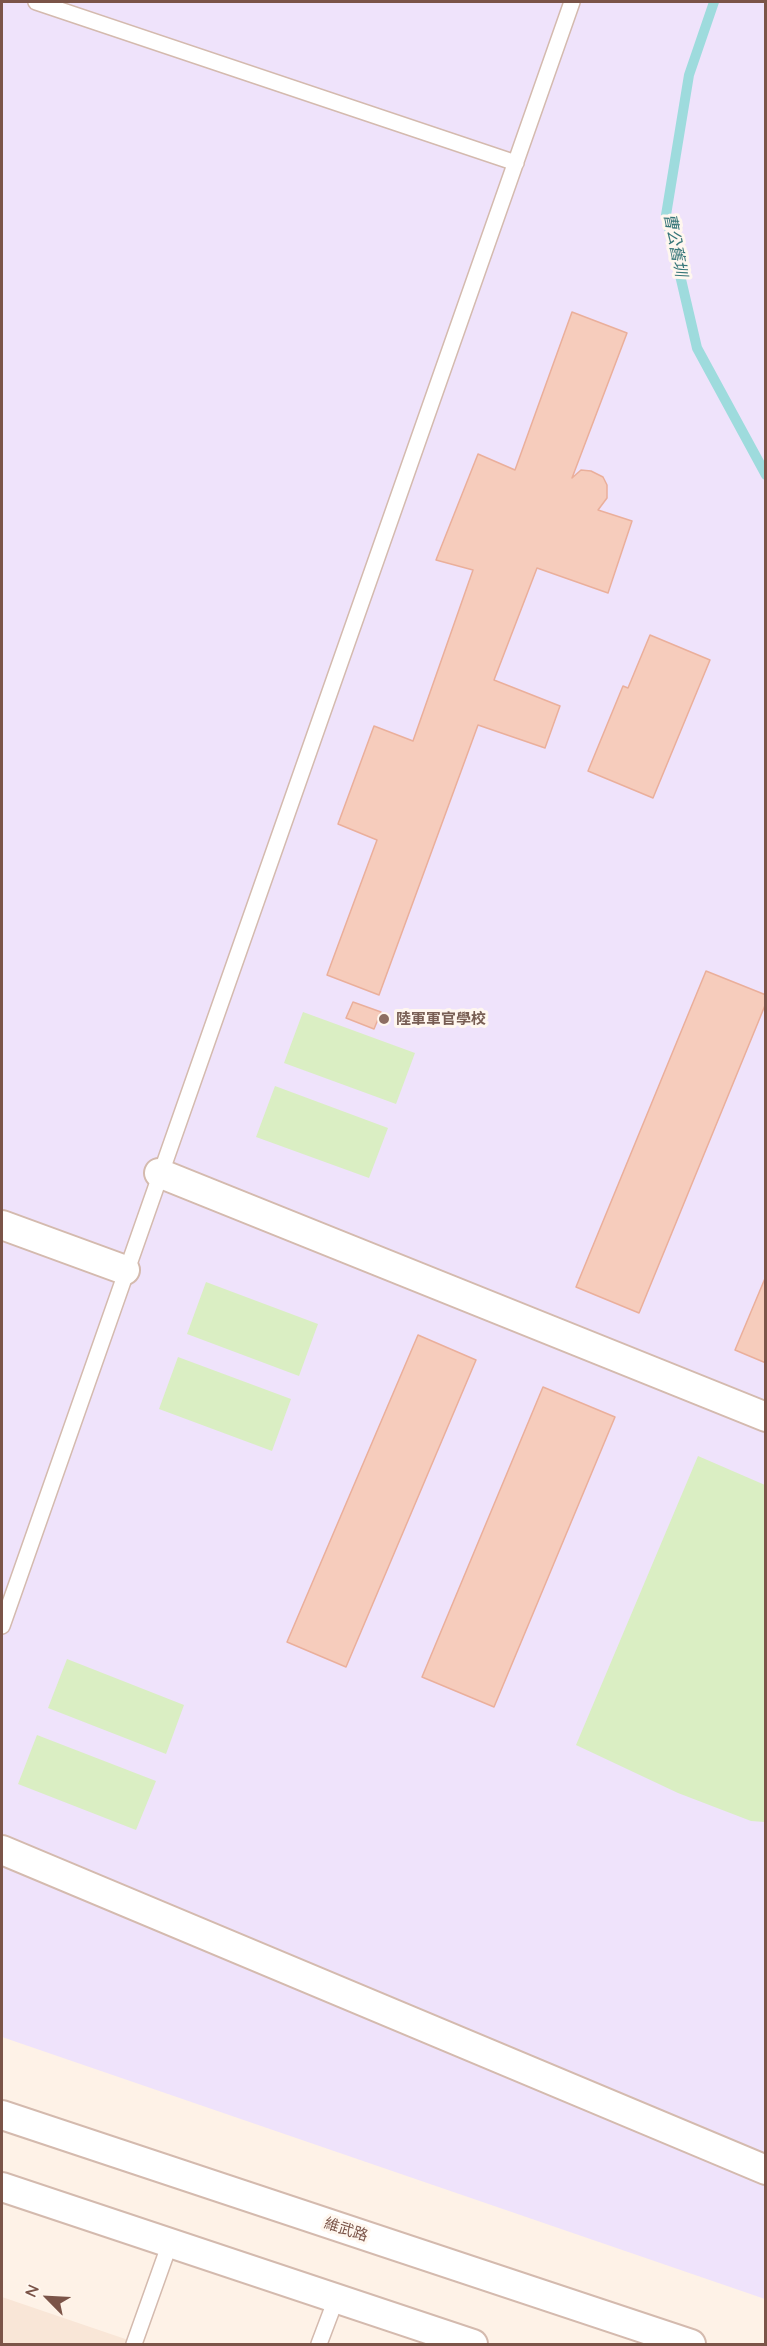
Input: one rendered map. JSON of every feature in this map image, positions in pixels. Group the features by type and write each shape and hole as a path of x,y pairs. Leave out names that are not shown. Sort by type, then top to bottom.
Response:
{"street":[{"path":"159,1173 765,1417"},
{"path":"2,1225 125,1269"},
{"path":"2,1850 765,2170"},
{"name":"維武路","path":"2,2115 691,2344"},
{"path":"2,2187 473,2344"}],"lane":[{"path":"36,2 516,163"},
{"path":"2,1626 125,1269 572,2"},
{"path":"134,2344 170,2243"},
{"path":"319,2344 336,2299"}],"shaded area":[{"name":"陸軍軍官學校","path":"2,2 765,2 765,2299 2,2037"},
{"path":"2,2297 140,2344 2,2344"}],"green space":[{"path":"303,1012 415,1053 396,1104 284,1063"},
{"path":"275,1086 388,1128 369,1178 256,1137"},
{"path":"206,1282 318,1324 299,1376 187,1334"},
{"path":"178,1357 291,1399 272,1451 159,1409"},
{"path":"698,1456 765,1485 765,1822 751,1821 678,1793 576,1745"},
{"path":"67,1659 184,1705 166,1754 48,1708"},
{"path":"37,1735 156,1781 136,1830 18,1784"}],"building":[{"path":"572,312 627,333 572,478 581,470 591,471 603,477 607,485 607,498 598,510 632,521 608,593 537,568 494,680 560,706 545,748 478,725 379,995 327,975 377,840 338,824 374,726 413,741 473,570 436,560 478,454 515,470"},
{"path":"650,635 710,660 653,798 588,771 623,686 628,688"},
{"path":"706,971 766,995 766,1003 639,1313 576,1287"},
{"path":"353,1002 381,1012 374,1029 346,1018"},
{"path":"766,1276 766,1363 735,1350"},
{"path":"418,1335 476,1360 346,1667 287,1642"},
{"path":"543,1387 615,1417 494,1707 422,1677"}],"waterway":[{"name":"曹公舊圳","path":"714,2 689,75 666,215 697,348 766,475"}],"place":[{"name":"陸軍軍官學校","path":"384,1019"}]}
